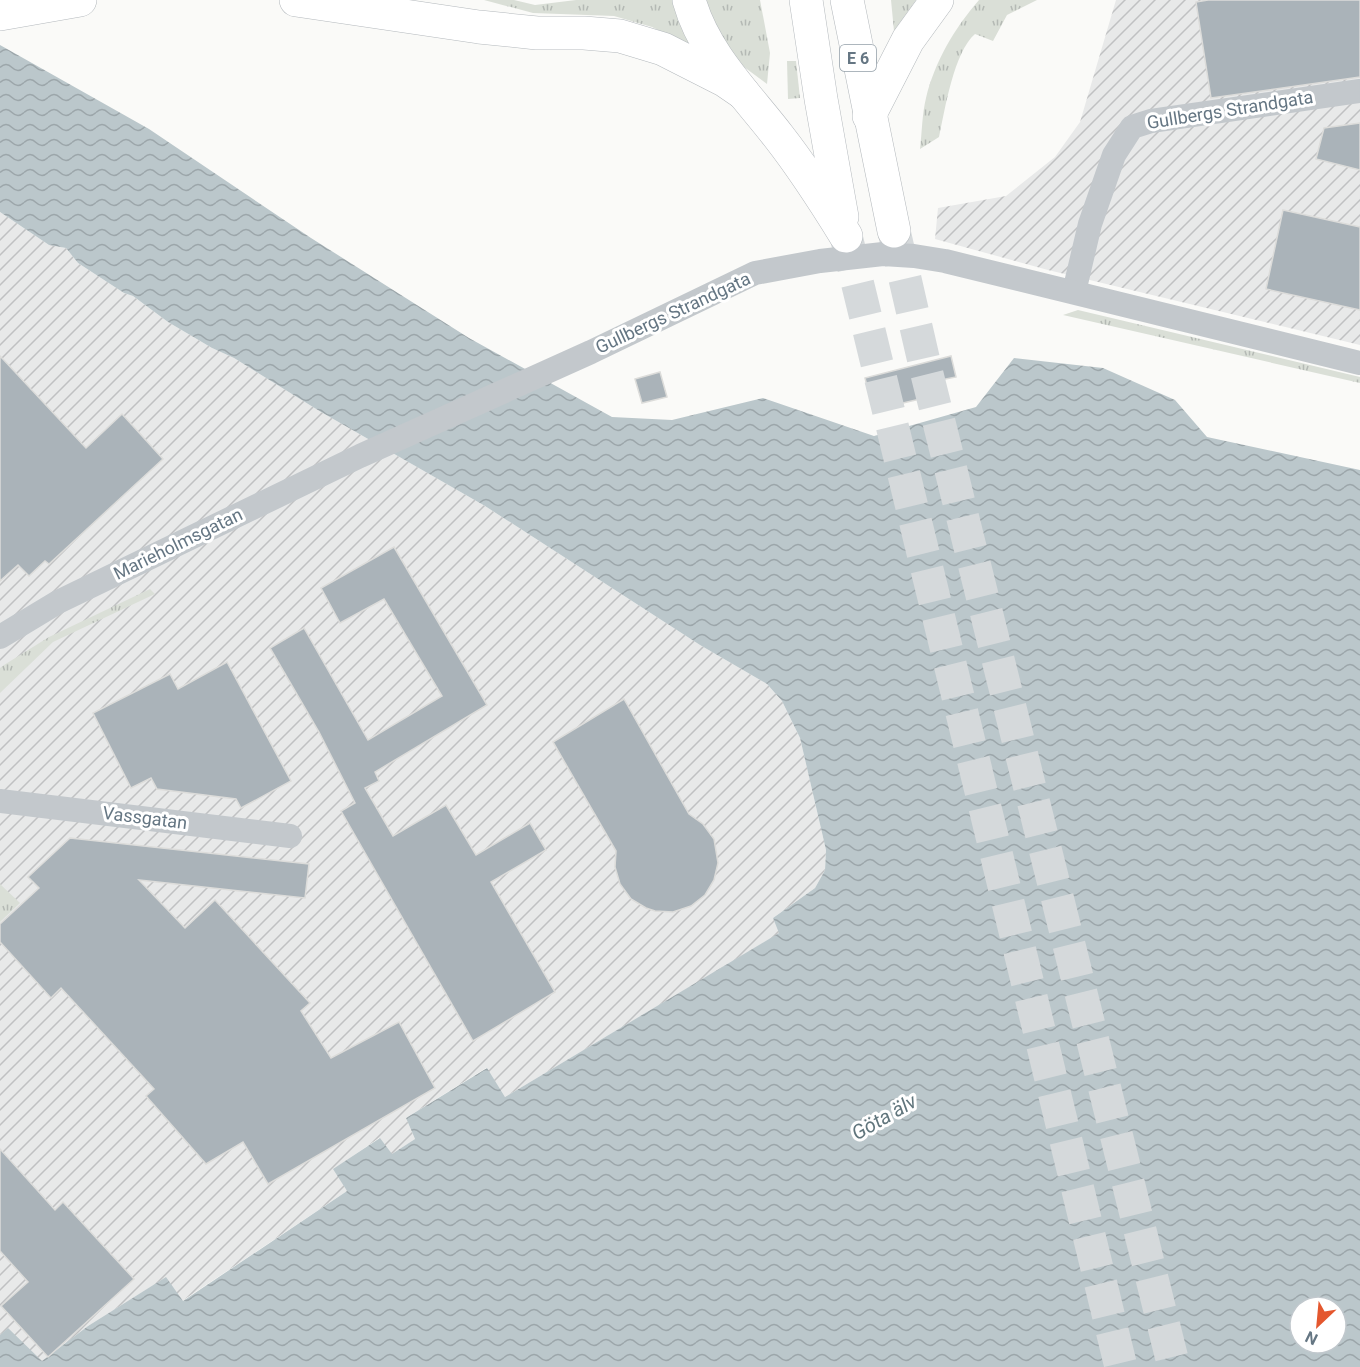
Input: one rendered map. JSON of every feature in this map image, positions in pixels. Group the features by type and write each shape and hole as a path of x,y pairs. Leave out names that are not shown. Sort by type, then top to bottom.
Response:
{"highway":[{"path":"0,14 80,0"},
{"path":"296,0 479,27 537,33 620,36 646,42 697,66 743,93"},
{"path":"441,0 537,33"},
{"path":"689,0 708,47 743,93"},
{"name":"E 6","path":"743,93 781,139 812,182 846,236 806,0"},
{"name":"E 6","path":"847,0 894,231"},
{"path":"869,116 908,40 937,0"}],"street":[{"name":"Gullbergs Strandgata","path":"1074,292 1090,224 1114,155 1132,127 1151,121 1360,91"},
{"name":"Gullbergs Strandgata","path":"360,456 755,273 820,261 883,254 945,261 1360,363"},
{"name":"Marieholmsgatan","path":"0,637 58,602 360,456"},
{"name":"Vassgatan","path":"0,801 290,836"}],"shaded area":[{"path":"1116,0 1360,0 1360,345 1048,270 935,239 938,208 1006,196 1055,157 1080,122"},
{"path":"0,212 49,245 66,248 78,263 124,293 133,296 168,322 234,358 321,412 485,506 700,645 767,684 782,701 800,738 826,850 825,870 815,888 773,918 780,933 505,1097 486,1068 406,1118 415,1139 391,1155 379,1138 334,1169 347,1191 182,1301 165,1278 88,1326 42,1362 8,1329 0,1335"}],"green space":[{"path":"484,0 514,0 535,5 576,0 673,0 696,53 683,43 652,27 614,16 533,13"},
{"path":"702,0 760,0 770,53 767,84 740,64 726,48"},
{"path":"891,0 916,0 894,31"},
{"path":"979,0 1037,0 1007,15 993,41 975,34 968,42 951,82 939,137 920,149 925,104 940,58 961,22"},
{"path":"787,61 796,61 800,98 788,99"},
{"path":"1078,310 1360,377 1360,383 1063,315"},
{"path":"150,589 155,594 53,642 0,693 0,668 4,665 49,637"},
{"path":"0,884 20,903 0,922"}],"water":[{"name":"Göta älv","path":"0,45 149,129 311,238 469,338 612,417 672,420 763,398 874,436 976,407 1014,358 1103,368 1175,400 1207,437 1360,470 1360,1367 0,1367 0,1335 8,1328 42,1361 88,1326 166,1277 183,1301 347,1191 333,1169 380,1138 392,1154 415,1139 406,1118 487,1068 505,1097 779,933 773,918 815,888 825,870 826,850 800,738 782,701 767,684 700,645 485,506 321,412 234,358 168,322 133,296 124,293 78,263 66,248 49,245 0,212"}],"building":[{"path":"1208,0 1360,0 1360,77 1211,98 1196,2"},
{"path":"1360,123 1360,170 1316,159 1324,128"},
{"path":"1283,210 1360,227 1360,310 1266,289"},
{"path":"0,356 86,448 122,414 163,459 49,564 45,561 29,576 18,565 0,581"},
{"path":"951,356 956,377 930,382 933,396 873,410 865,378"},
{"path":"660,372 667,397 642,403 635,379"},
{"path":"394,547 487,705 375,772 379,781 365,788 393,836 446,805 476,855 530,823 546,850 491,882 555,992 473,1041 341,811 355,803 319,732 270,648 304,628 368,740 442,696 384,599 340,623 321,588"},
{"path":"227,662 291,781 241,808 236,799 157,789 151,778 131,788 93,713 170,674 178,689"},
{"path":"624,699 689,814 703,824 714,839 718,863 714,880 705,895 691,906 673,912 646,908 631,899 620,884 615,867 616,851 553,742"},
{"path":"70,838 309,864 305,898 139,880 185,928 215,900 310,1003 301,1011 331,1058 399,1022 435,1088 268,1184 243,1142 206,1164 146,1096 154,1089 61,988 51,998 0,942 0,924 39,888 28,877"},
{"path":"0,1149 55,1210 63,1202 134,1279 48,1357 1,1306 28,1282 0,1251"}],"tunnel":[{"path":"894,231 925,366 1174,1367"},
{"path":"846,236 1121,1367"}]}
